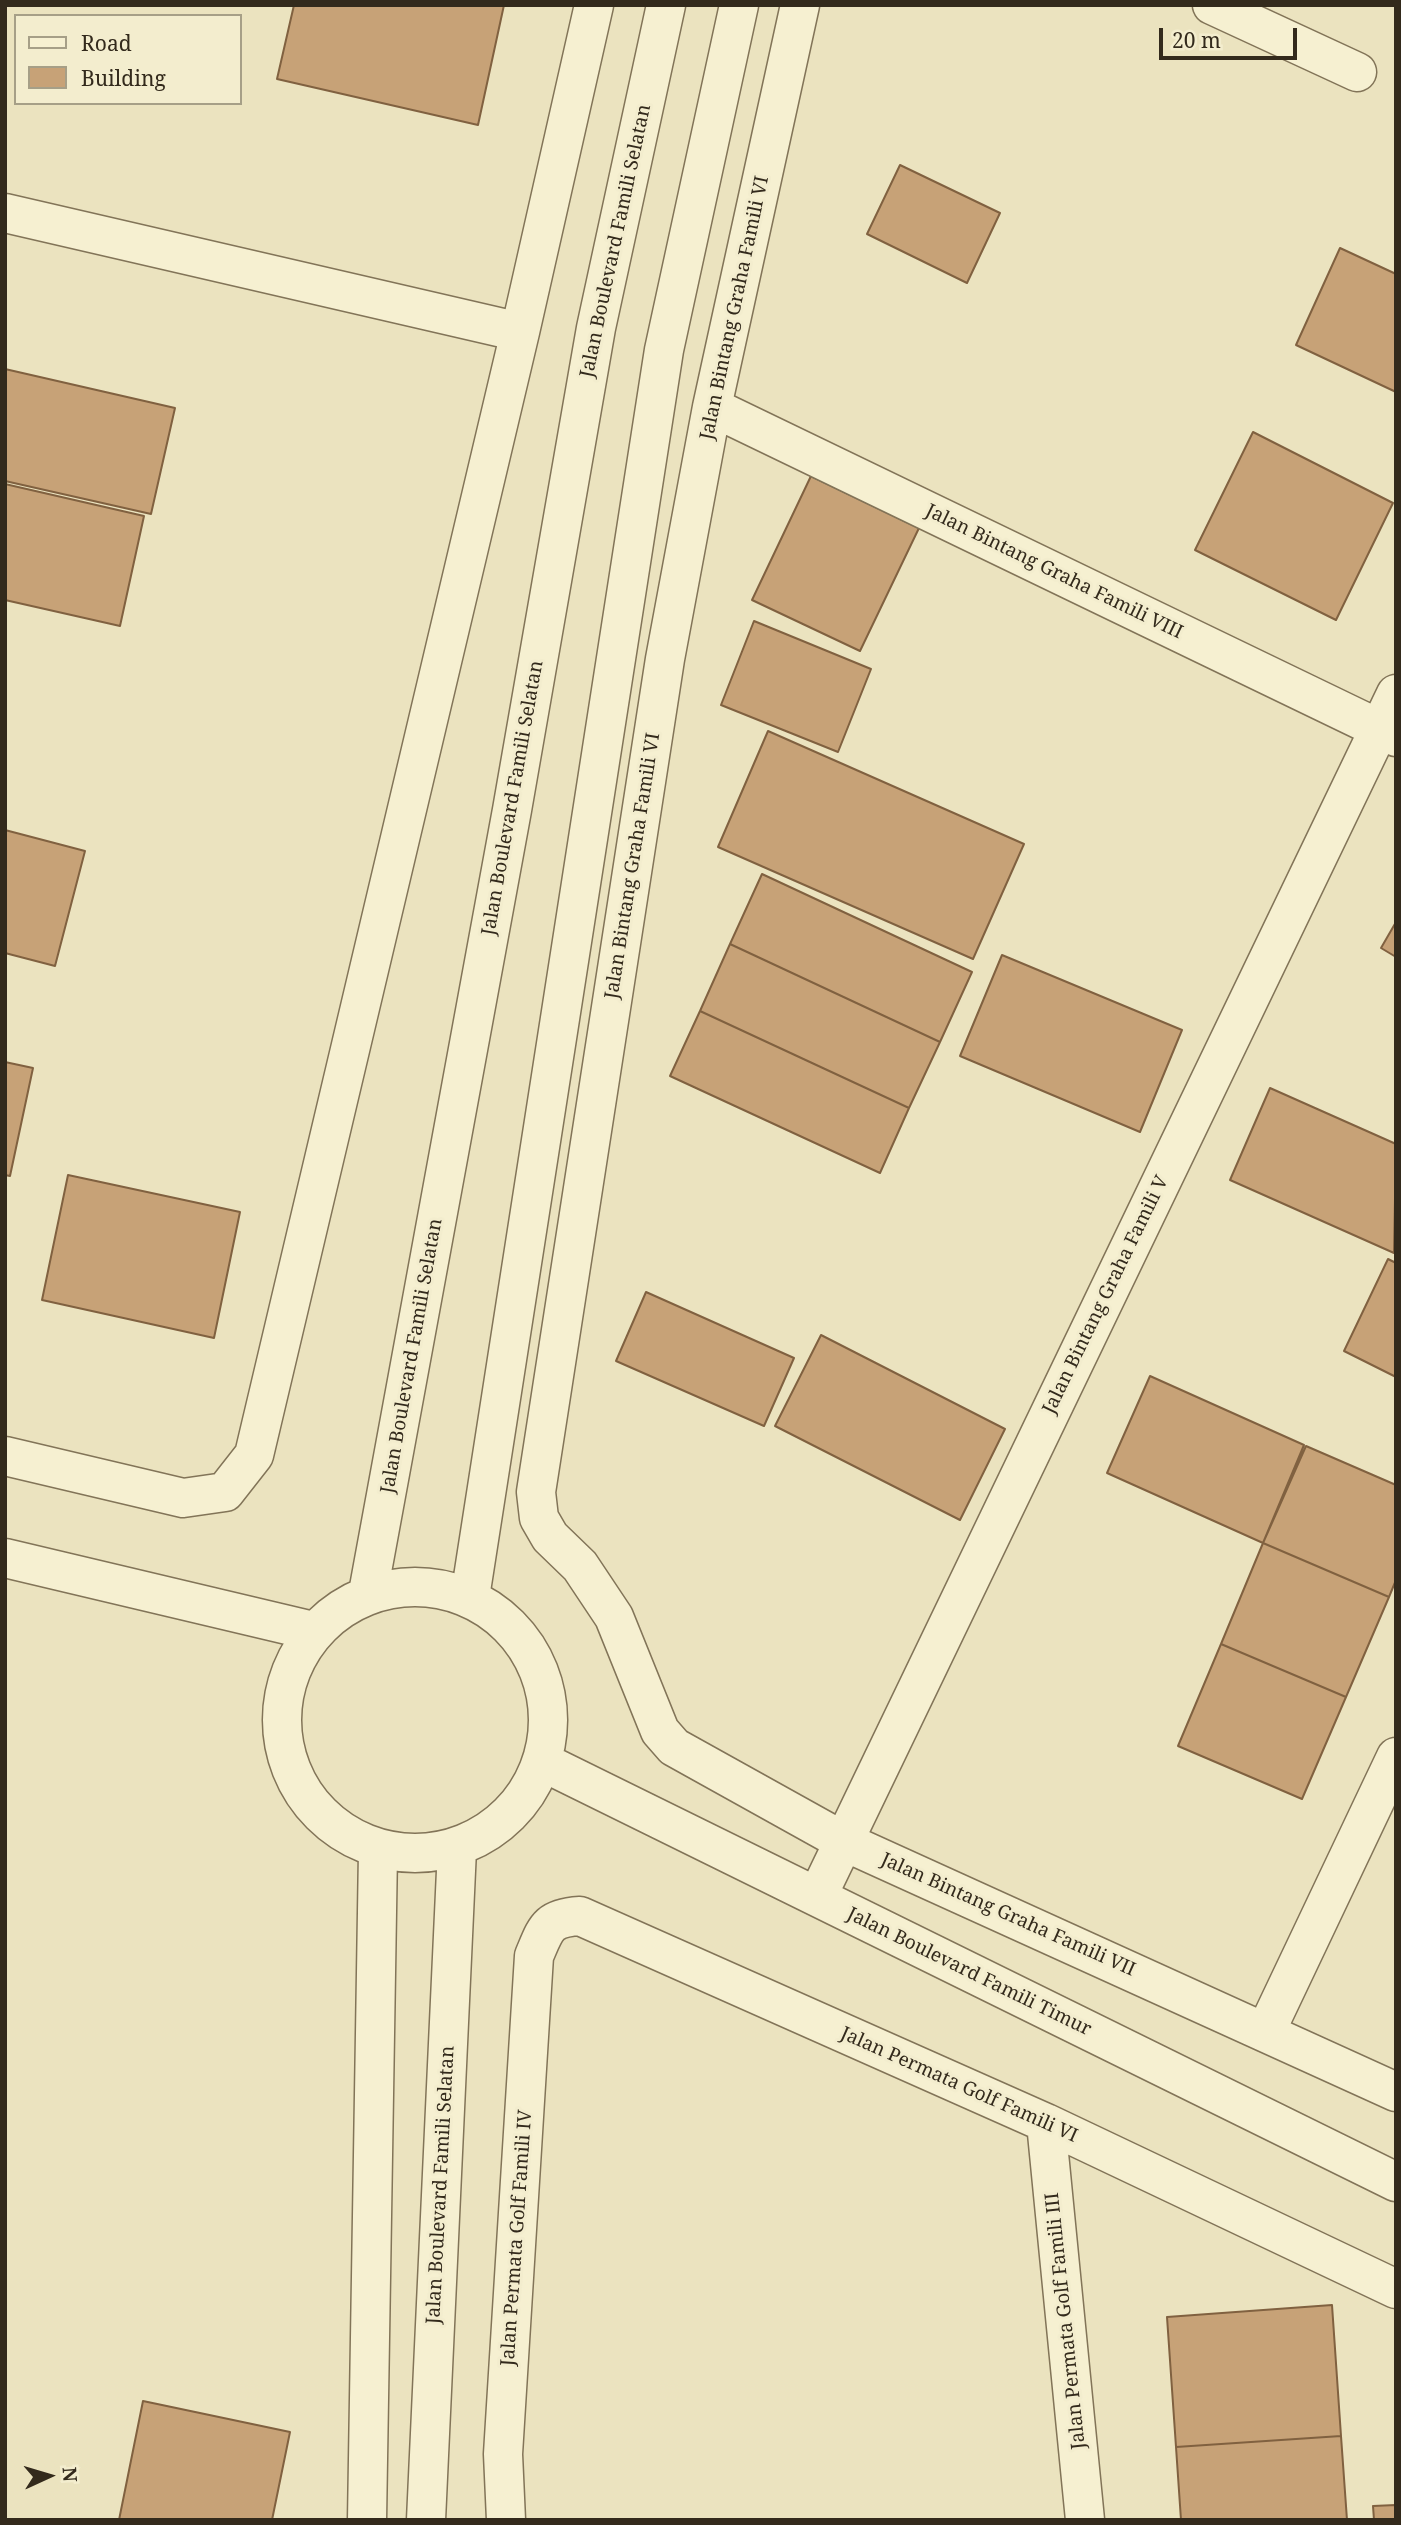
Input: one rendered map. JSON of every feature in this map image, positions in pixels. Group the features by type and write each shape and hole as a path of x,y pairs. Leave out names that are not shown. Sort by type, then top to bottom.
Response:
{"street":[{"path":"5,1456 183,1498 225,1492 254,1455 520,332 594,5"},
{"name":"Jalan Boulevard Famili Selatan","path":"368,1593 507,837 596,328 666,5"},
{"path":"470,1597 664,350 739,5"},
{"name":"Jalan Bintang Graha Famili VI","path":"648,1703 614,1617 580,1566 550,1537 539,1518 536,1492 665,659 712,407 800,5"},
{"path":"1212,5 1357,72"},
{"path":"5,213 520,332"},
{"name":"Jalan Bintang Graha Famili VIII","path":"712,407 1387,733"},
{"name":"Jalan Bintang Graha Famili V","path":"817,1897 1387,733 1396,694"},
{"path":"5,1558 313,1631"},
{"path":"402,1586 437,1587 470,1597 510,1625 538,1666 549,1713 543,1762 511,1816 457,1849 418,1857 378,1851 320,1817 285,1759 282,1691 313,1631 368,1593 402,1586"},
{"name":"Jalan Bintang Graha Famili VII","path":"648,1703 660,1731 674,1747 843,1841 1396,2092"},
{"path":"1266,2031 1396,1757"},
{"name":"Jalan Boulevard Famili Timur","path":"543,1762 1396,2182"},
{"name":"Jalan Boulevard Famili Selatan","path":"426,2520 457,1849"},
{"path":"367,2520 378,1851"},
{"name":"Jalan Permata Golf Famili VI","path":"534,1956 545,1931 553,1923 561,1917 580,1916 1046,2123 1396,2289"},
{"name":"Jalan Permata Golf Famili IV","path":"506,2520 503,2454 534,1956"},
{"name":"Jalan Permata Golf Famili III","path":"1046,2123 1085,2520"}],"building":[{"path":"294,5 504,5 478,125 277,79"},
{"path":"900,165 1000,213 967,283 867,234"},
{"path":"1340,248 1396,274 1396,392 1296,345"},
{"path":"5,369 175,408 151,514 5,481"},
{"path":"1253,432 1393,503 1336,620 1195,550"},
{"path":"811,476 919,528 860,651 752,600"},
{"path":"5,484 144,516 120,626 5,600"},
{"path":"754,621 871,669 838,752 721,705"},
{"path":"768,731 1024,844 973,959 718,847"},
{"path":"5,830 85,851 55,966 5,953"},
{"path":"762,874 972,972 940,1042 730,944"},
{"path":"1396,922 1396,957 1381,948"},
{"path":"730,944 940,1042 909,1108 700,1011"},
{"path":"1002,955 1182,1030 1140,1132 960,1056"},
{"path":"700,1011 909,1108 880,1173 670,1076"},
{"path":"5,1062 33,1068 10,1176 5,1175"},
{"path":"1270,1088 1396,1144 1394,1253 1230,1180"},
{"path":"68,1175 240,1212 214,1338 42,1300"},
{"path":"1388,1259 1396,1263 1396,1377 1344,1351"},
{"path":"646,1292 794,1358 764,1426 616,1361"},
{"path":"821,1335 1005,1429 960,1520 775,1426"},
{"path":"1150,1376 1304,1445 1263,1543 1107,1473"},
{"path":"1306,1446 1396,1485 1396,1580 1389,1597 1263,1543"},
{"path":"1263,1543 1389,1597 1346,1697 1221,1644"},
{"path":"1221,1644 1346,1697 1302,1799 1178,1746"},
{"path":"1332,2305 1341,2436 1176,2447 1167,2317"},
{"path":"143,2401 290,2432 272,2520 119,2520"},
{"path":"1341,2436 1347,2520 1181,2520 1176,2447"},
{"path":"1396,2505 1396,2520 1374,2520 1373,2506"}]}
